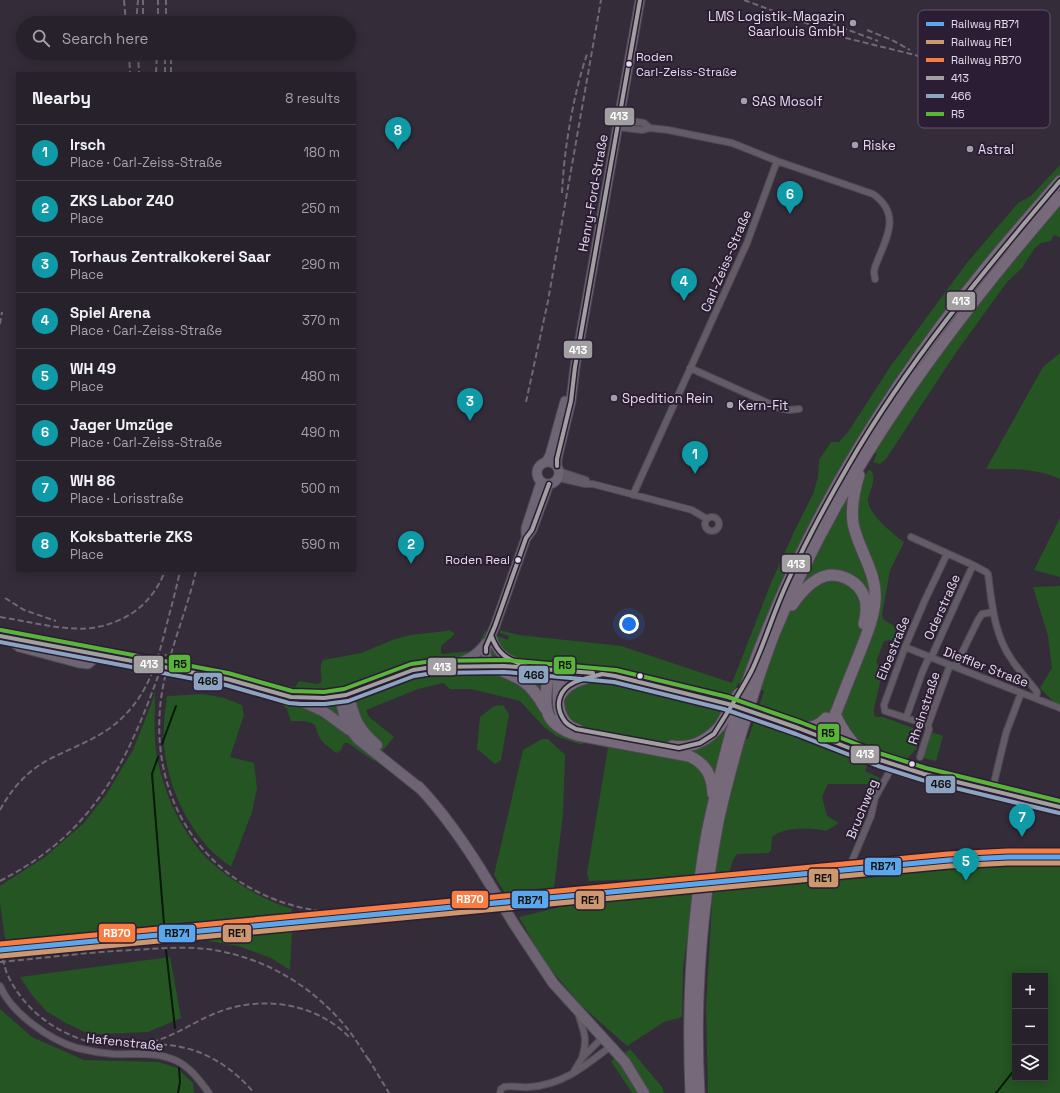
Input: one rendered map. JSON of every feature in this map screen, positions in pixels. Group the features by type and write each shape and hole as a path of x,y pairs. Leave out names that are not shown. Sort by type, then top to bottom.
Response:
{"highway":[{"path":"554,670 560,713 564,721 569,726 576,729 679,748 700,743 708,738 720,726 748,686 774,635 816,544 867,449 898,387 954,309 993,260 1060,181"},
{"path":"867,449 883,428 910,386 962,315 1060,197"},
{"path":"706,870 752,669 787,583 820,516 855,470"},
{"path":"798,728 815,726 822,723 832,713 869,628 875,602 875,589 872,575 857,535 852,510 855,470"},
{"path":"774,635 798,596 818,578 836,575 843,577 853,582 862,593 865,601 866,613 864,626 823,738"},
{"path":"489,666 512,674 525,682 535,691 549,717 554,724 560,728 573,734 680,753 697,759 708,771 713,787 714,803 690,997 689,1053 691,1093"},
{"path":"546,710 546,697 554,670"},
{"path":"559,698 562,692 570,685 602,674"},
{"path":"832,713 850,741 862,753"},
{"path":"714,803 736,735"},
{"path":"699,1093 699,984 702,901"}],"main road":[{"path":"344,695 413,670 433,667 489,666 602,674 636,680 726,703 823,738"},
{"path":"344,695 346,721 351,731 358,739 422,790"},
{"path":"344,695 360,729 402,768 438,807 457,833 549,979 625,1062 644,1093"},
{"path":"291,697 323,712 351,731"}],"street":[{"name":"Henry-Ford-Straße","path":"558,472 558,459 571,401 575,367 640,0"},
{"path":"618,123 644,123 650,128 732,143 777,161 868,192 879,198 890,217 890,222 875,267 874,272 876,280"},
{"name":"Carl-Zeiss-Straße","path":"633,495 747,243 777,161"},
{"name":"Henry-Ford-Straße","path":"546,462 550,455 575,367"},
{"path":"690,368 780,408 789,410 799,409"},
{"path":"558,472 555,482 545,483 537,476 538,469 541,464 546,462 552,463 558,472 585,484 593,484 692,510 707,519"},
{"path":"489,666 486,648 526,538 532,530 545,483"},
{"path":"911,537 973,565 988,574 993,612 1001,640 1012,660 1038,692 1036,698"},
{"name":"Elbestraße","path":"928,725 888,712 885,710 884,705 904,647 947,554"},
{"name":"Oderstraße","path":"906,718 922,673 973,565"},
{"name":"Rheinstraße","path":"920,757 929,729 928,725 952,666 982,614 993,612"},
{"path":"451,666 477,654 491,635"},
{"path":"491,635 495,646 502,655 530,668"},
{"path":"5,637 227,679 291,697 324,698 344,695"},
{"name":"Dieffler Straße","path":"904,647 1060,708"},
{"path":"992,791 1006,733 1021,693"},
{"path":"823,738 893,765 1060,807"},
{"name":"Bruchweg","path":"852,862 871,816 876,798 893,765"},
{"name":"Hafenstraße","path":"0,986 12,1004 27,1020 59,1040 76,1048 95,1052 114,1054 156,1054 177,1061 197,1076 209,1093"},
{"path":"573,1073 582,1058 585,1049 586,1034 577,1010"},
{"path":"582,1058 603,1037"},
{"path":"500,1091 504,1087 508,1086 527,1088 549,1085 564,1079 580,1070 611,1046"}],"green space":[{"path":"1060,165 1060,237 1054,235 1051,241 1041,243 1034,249 1022,268 1007,282 955,354 886,459 880,464 873,462 877,454 856,442 843,463 865,476 869,469 872,472 873,482 868,499 871,510 882,523 904,542 890,570 882,615 884,620 901,630 901,634 898,639 884,641 876,662 881,669 882,674 874,708 874,715 876,717 883,717 921,731 921,736 917,748 904,762 874,750 865,771 880,778 877,784 828,784 822,797 827,816 839,823 826,831 798,829 783,831 772,837 771,850 768,853 737,854 733,860 728,877 589,881 587,873 608,748 584,742 583,744 579,744 556,736 544,727 520,701 471,689 450,689 443,683 418,689 366,710 369,717 394,737 374,761 348,743 344,743 341,750 337,753 323,742 318,735 315,725 300,721 291,721 287,709 283,705 287,686 295,687 299,681 316,684 321,683 321,667 323,660 361,653 395,639 411,635 450,630 455,634 441,646 441,653 443,654 472,651 478,646 485,631 508,640 509,636 500,633 500,630 519,635 621,646 732,683 771,583 813,494 818,477 819,460 831,442 839,442 848,432 890,367 966,264 1018,203 1031,196","holes":["738,683 764,691 748,739 731,733 720,726 724,711"]},
{"path":"1060,353 1060,479 1051,475 1033,471 986,469 1043,367"},
{"path":"1060,518 1060,577 1034,570"},
{"path":"1060,586 1060,704 1054,702 1040,688 1052,668 1048,636 1033,587"},
{"path":"155,692 154,724 159,767 170,801 186,832 202,853 224,873 251,891 292,909 291,915 155,928 6,946 0,903 0,886 45,857 83,824 106,795 133,750"},
{"path":"203,694 224,698 242,705 244,715 230,757 254,763 257,788 252,812 231,867 215,854 197,834 177,797 165,756 164,731 167,696"},
{"path":"503,705 509,714 501,760 495,764 477,749 480,717 494,706"},
{"path":"931,732 943,736 936,761 923,758"},
{"path":"542,739 548,739 565,755 563,814 554,888 505,893 494,875 523,750"},
{"path":"1020,863 1060,863 1060,1093 708,1093 706,1008 714,889 950,867"},
{"path":"694,893 683,968 682,1017 664,1022 627,1046 582,1006 545,963 519,917 572,904 635,900"},
{"path":"292,931 290,970 271,958 238,946 198,939"},
{"path":"170,957 181,1018 148,1032 103,1034 87,1033 46,1011 32,995 20,977"},
{"path":"0,1009 32,1037 84,1060 159,1062 177,1068 193,1083 194,1093 0,1093"},
{"path":"630,1049 662,1087 664,1093 632,1093 611,1061"}],"waterway":[{"path":"162,744 176,706"},
{"path":"158,757 152,774 164,924"},
{"path":"166,950 175,1028"},
{"path":"178,1093 180,1082 179,1068"},
{"path":"996,1093 1012,1073"}],"railway":[{"path":"124,0 125,16"},
{"path":"137,16 138,0"},
{"path":"143,0 143,16"},
{"path":"158,0 158,16"},
{"path":"166,0 166,16"},
{"path":"526,402 548,301 601,0"},
{"path":"744,0 846,38 918,56"},
{"path":"816,18 878,41"},
{"path":"867,30 892,40 910,50"},
{"path":"562,193 570,123 577,87 587,54"},
{"path":"129,60 130,72"},
{"path":"138,60 139,72"},
{"path":"156,72 157,60"},
{"path":"165,60 165,72"},
{"path":"171,60 171,72"},
{"path":"0,324 2,312"},
{"path":"0,617 74,629 107,625 130,615 144,604 160,583 165,572"},
{"path":"0,810 17,785 31,772 47,760 104,732 122,718 132,707 147,683 158,656 180,572"},
{"path":"196,572 164,683 161,699 160,742 167,782 182,819 204,850 232,876 266,896 305,908 348,913 620,887 691,885"},
{"path":"5,598 24,610 56,621"},
{"path":"0,881 28,865 54,846 94,805 123,759 135,734 166,654"},
{"path":"0,962 100,952 171,948 194,948 234,954 273,969 308,990 343,1023 370,1062"},
{"path":"0,950 6,971 14,987 24,1001 37,1014 66,1033 82,1040 99,1044 117,1046 165,1045 181,1047 202,1053 230,1070 254,1093"},
{"path":"152,1042 169,1036 200,1020 233,1007 268,1003 304,1009 335,1025 349,1037"},
{"path":"368,1058 389,1093"}],"rail line":[{"name":"RB70","path":"0,944 948,854 1008,851 1060,851"},
{"name":"RB71","path":"0,950 949,860 1008,857 1060,857"},
{"name":"RE1","path":"1,956 949,866 1008,863 1060,863"}],"transit line":[{"name":"413","path":"557,466 557,459 571,401 575,367 640,0"},
{"name":"413","path":"732,705 752,670 782,594 808,538 871,428 895,391 947,319 1060,181"},
{"name":"413","path":"486,652 486,647 495,626 526,538 532,530 549,484"},
{"name":"R5","path":"1,630 228,673 292,691 324,692 344,689 411,664 433,661 505,660 616,670 728,697 800,722 882,754 926,768 1060,801"},
{"name":"413","path":"491,635 500,652 508,658 526,666"},
{"name":"413","path":"0,636 227,679 291,697 324,698 346,695 413,670 433,667 504,666 593,673"},
{"name":"466","path":"0,642 226,685 289,703 301,704 325,704 348,701 414,676 433,673 504,672 614,682 724,709 796,734 878,766 922,780 1059,813"},
{"name":"413","path":"602,674 615,676 732,705 714,734 700,743 679,748 576,729 566,723 559,709 562,693 575,682 602,674"},
{"name":"413","path":"732,705 798,728 880,760 924,774 1060,807"}],"place":[{"name":"LMS Logistik-Magazin Saarlouis GmbH","path":"853,23"},
{"name":"Roden Carl-Zeiss-Straße","path":"629,64"},
{"name":"SAS Mosolf","path":"744,101"},
{"name":"Riske","path":"855,145"},
{"name":"Astral","path":"970,149"},
{"name":"Koksbatterie ZKS","path":"398,150"},
{"name":"Jager Umzüge","path":"790,214"},
{"name":"Spiel Arena","path":"684,301"},
{"name":"Spedition Rein","path":"614,398"},
{"name":"Kern-Fit","path":"730,405"},
{"name":"Torhaus Zentralkokerei Saar","path":"470,421"},
{"name":"Irsch","path":"695,474"},
{"name":"Roden Real","path":"518,560"},
{"name":"ZKS Labor Z40","path":"411,564"},
{"name":"WH 86","path":"1022,837"},
{"name":"WH 49","path":"966,881"}]}
